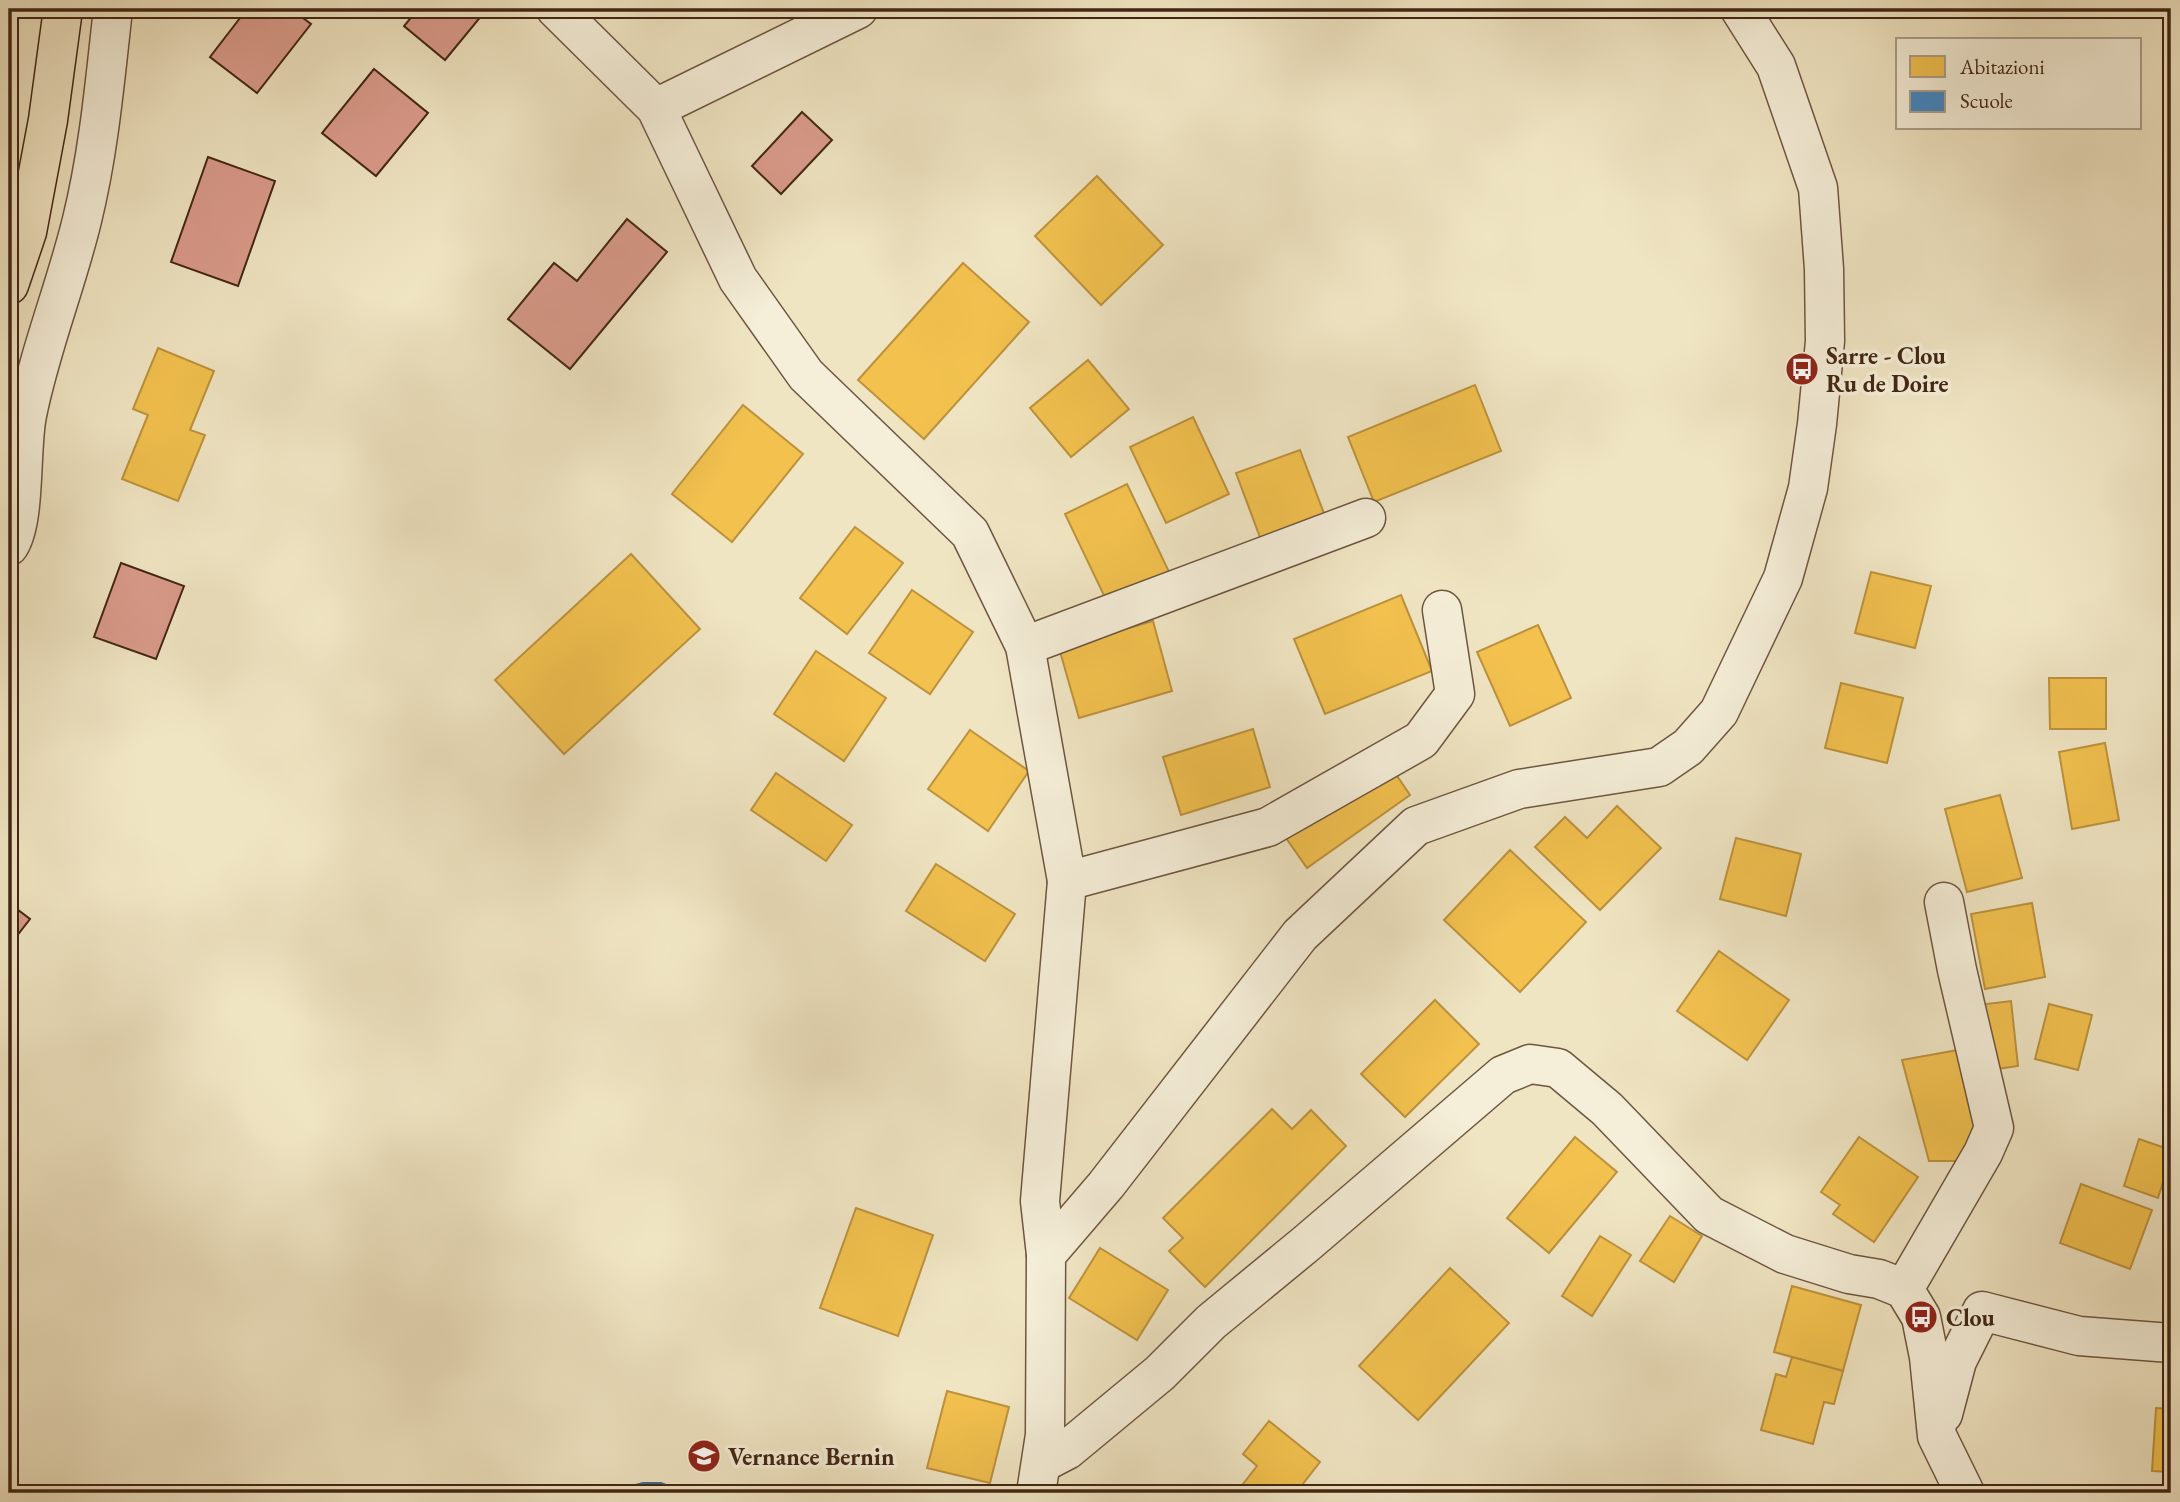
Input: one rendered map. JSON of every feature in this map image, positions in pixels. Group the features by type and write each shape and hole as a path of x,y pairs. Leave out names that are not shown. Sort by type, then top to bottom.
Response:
{"main road":[{"path":"9,285 18,231 48,120 62,9"}],"street":[{"path":"9,546 14,539 19,519 26,420 34,380 82,219 96,149 113,9"},
{"path":"556,9 656,108 738,279 806,374 970,533 1025,646 1067,881 1040,1201 1046,1255 1045,1435 1039,1478"},
{"path":"656,108 858,9"},
{"path":"1046,1255 1107,1185 1300,935 1416,826 1519,789 1659,767 1688,747 1719,712 1783,578 1808,488 1825,341 1825,269 1818,188 1776,66 1740,9"},
{"path":"1025,646 1366,519"},
{"path":"1067,881 1268,827 1422,740 1455,694 1442,610"},
{"path":"1904,1289 1983,1153 1994,1128 1944,902"},
{"path":"1039,1478 1067,1450 1160,1373 1211,1322 1503,1075 1530,1064 1558,1068 1607,1109 1709,1215 1785,1254 1904,1289 1921,1317 1929,1357 1937,1436 1965,1493"},
{"path":"1937,1436 1957,1361 1982,1311 2078,1336 2171,1343"}],"building: Abitazioni":[{"path":"1097,176 1163,245 1101,305 1035,236"},
{"path":"963,263 1029,322 924,439 858,380"},
{"path":"158,348 214,371 190,430 205,435 178,501 122,479 148,415 133,409"},
{"path":"1088,360 1129,409 1071,457 1030,408"},
{"path":"1475,385 1501,451 1374,502 1348,437"},
{"path":"743,405 803,454 732,542 672,494"},
{"path":"1193,417 1229,494 1166,523 1130,447"},
{"path":"1300,450 1325,516 1261,540 1236,473"},
{"path":"1127,484 1172,578 1110,608 1065,514"},
{"path":"855,527 903,563 847,634 800,598"},
{"path":"631,554 700,629 564,754 495,680"},
{"path":"1871,572 1931,586 1915,648 1855,633"},
{"path":"912,590 973,632 930,694 869,653"},
{"path":"1401,595 1432,671 1325,714 1294,639"},
{"path":"1153,621 1172,691 1079,718 1059,648"},
{"path":"1538,625 1571,698 1510,726 1477,652"},
{"path":"816,651 886,698 844,761 774,714"},
{"path":"2049,678 2106,678 2106,729 2050,729"},
{"path":"1841,683 1903,698 1887,763 1825,748"},
{"path":"1253,729 1270,787 1181,815 1163,757"},
{"path":"970,730 1029,771 988,831 928,789"},
{"path":"2105,743 2119,820 2072,829 2059,752"},
{"path":"1389,764 1410,795 1307,868 1286,838"},
{"path":"776,773 852,825 826,861 751,810"},
{"path":"2000,795 2022,878 1967,892 1945,809"},
{"path":"1617,806 1661,848 1600,910 1535,847 1565,817 1587,838"},
{"path":"1736,838 1801,854 1786,916 1720,899"},
{"path":"1510,850 1586,922 1520,992 1444,920"},
{"path":"936,864 1015,914 985,961 906,911"},
{"path":"2032,903 2045,977 1985,989 1971,914"},
{"path":"1719,951 1789,1000 1747,1060 1677,1011"},
{"path":"1435,1000 1479,1044 1405,1117 1361,1074"},
{"path":"2011,1001 2018,1066 1990,1070 1978,1005"},
{"path":"2049,1004 2092,1015 2078,1070 2035,1059"},
{"path":"1958,1050 1976,1130 1957,1161 1929,1161 1902,1060"},
{"path":"1272,1109 1292,1129 1311,1110 1346,1146 1205,1287 1169,1251 1183,1238 1163,1218"},
{"path":"1575,1137 1617,1172 1549,1253 1507,1218"},
{"path":"1859,1137 1918,1177 1874,1242 1833,1214 1840,1205 1821,1192"},
{"path":"2139,1139 2171,1150 2158,1198 2124,1186"},
{"path":"2081,1184 2152,1210 2130,1269 2060,1243"},
{"path":"856,1208 933,1235 898,1336 820,1308"},
{"path":"1670,1216 1702,1236 1674,1282 1640,1261"},
{"path":"1600,1236 1631,1255 1592,1316 1562,1296"},
{"path":"1100,1248 1168,1290 1137,1340 1069,1298"},
{"path":"1450,1268 1509,1323 1418,1420 1359,1366"},
{"path":"1792,1286 1861,1305 1843,1371 1774,1352"},
{"path":"1792,1357 1843,1371 1834,1404 1824,1402 1813,1444 1761,1430 1776,1374 1786,1377"},
{"path":"947,1391 1009,1407 990,1483 927,1468"},
{"path":"2156,1408 2171,1409 2171,1472 2152,1471"},
{"path":"1269,1421 1320,1462 1299,1489 1305,1493 1236,1493 1257,1466 1243,1454"}],"building: Scuole":[{"path":"643,1483 661,1483 686,1493 617,1493"}],"building: Altro":[{"path":"247,9 291,9 311,24 257,93 210,57"},
{"path":"418,9 487,9 445,60 404,26"},
{"path":"374,69 428,113 376,176 322,133"},
{"path":"802,112 832,140 781,194 752,166"},
{"path":"208,157 275,181 238,286 171,262"},
{"path":"627,219 667,252 570,369 508,319 554,263 577,281"},
{"path":"121,563 184,586 156,659 94,637"},
{"path":"9,903 30,919 9,946"}],"place":[{"name":"Sarre - Clou Ru de Doire","path":"1802,369"},
{"name":"Clou","path":"1921,1317"},
{"name":"Vernance Bernin","path":"704,1456"}]}
